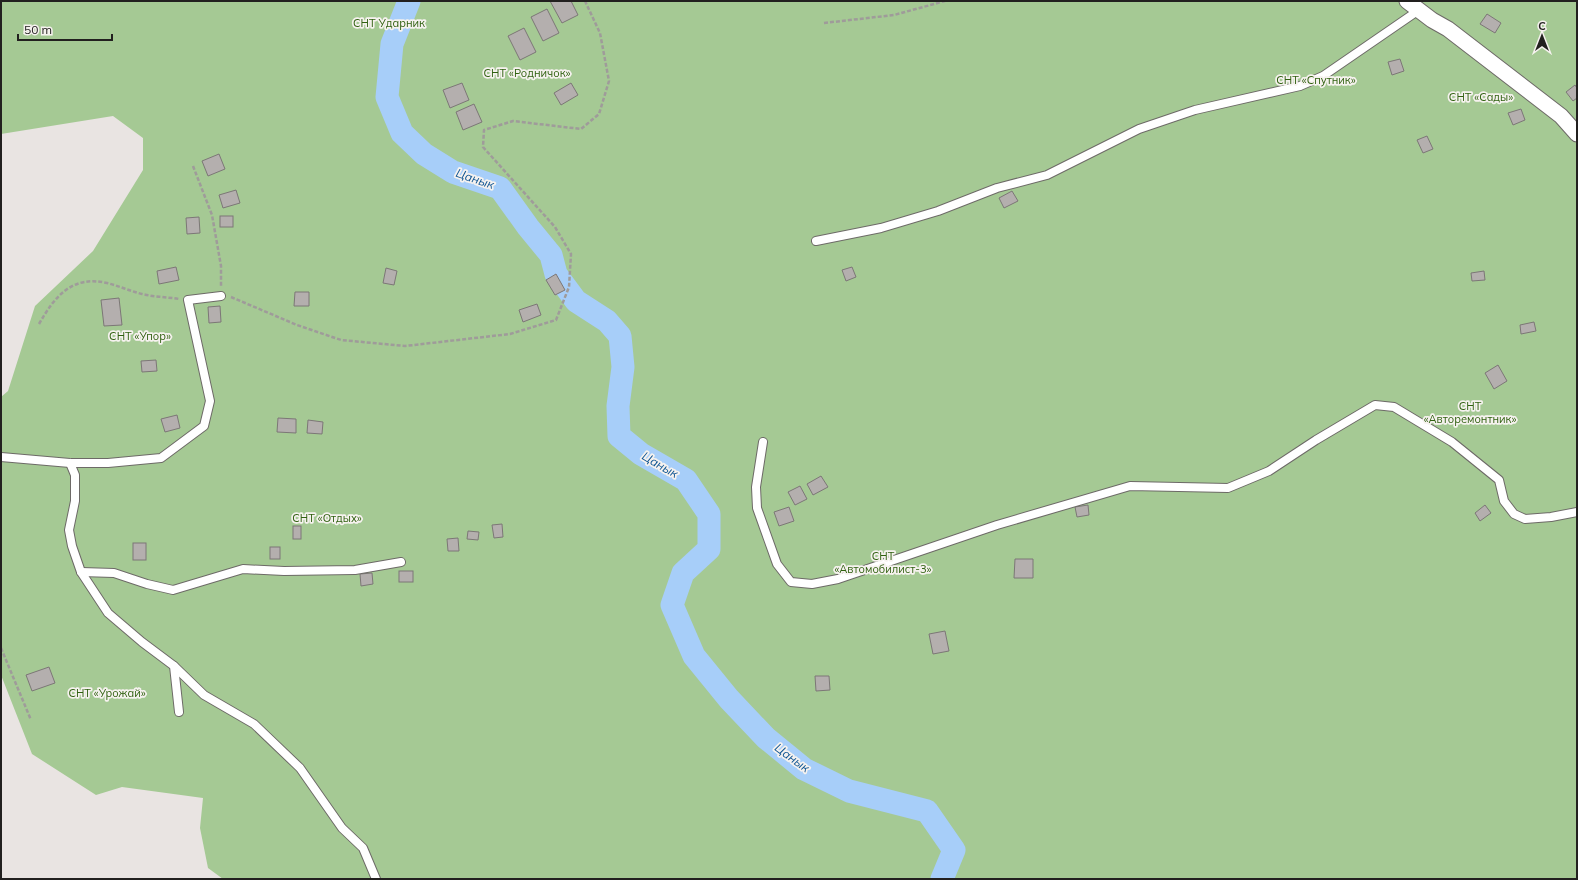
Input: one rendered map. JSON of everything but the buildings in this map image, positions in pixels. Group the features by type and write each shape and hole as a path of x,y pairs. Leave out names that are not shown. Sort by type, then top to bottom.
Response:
{"street":[{"path":"1413,5 1432,20 1448,28 1562,116 1577,134"}],"lane":[{"path":"816,241 881,228 938,211 996,188 1048,175 1139,128 1195,110 1300,86 1323,76 1413,5"},
{"path":"1,457 70,463 108,463 161,458 204,426 210,401 188,300 221,296"},
{"path":"763,442 756,487 757,508 777,564 791,582 812,584 838,579 997,525 1130,486 1157,485 1228,488 1269,471 1316,440 1375,405 1394,407 1452,442 1499,480 1504,500 1514,514 1525,519 1552,517 1577,512"},
{"path":"70,463 74,475 74,501 69,530 72,546 81,572 108,614 174,666 204,695 254,724 300,768 342,828 363,848 376,879"},
{"path":"81,572 114,573 147,584 173,590 243,569 284,571 355,570 401,562"},
{"path":"174,666 179,712"}],"path":[{"path":"193,166 212,214 221,266 221,296 235,298 297,325 341,340 405,346 510,334 556,320 569,287 571,254 555,227 483,147 484,130 513,121 581,129 599,114 609,81 600,33 585,1"},
{"path":"824,23 894,15 945,1"},
{"path":"39,324 49,306 63,292 81,282 106,283 144,294 188,300"},
{"path":"1,648 31,720"}],"green space":[{"path":"1,1 1577,1 1577,879 223,879 208,868 200,828 203,798 122,787 96,795 32,754 1,675 1,397 8,391 35,306 93,251 143,170 143,138 113,116 1,134"}],"waterway":[{"name":"Цанык","path":"409,1 392,44 387,97 402,133 424,154 453,172 500,188 528,227 551,255 556,274 576,301 607,321 620,336 623,367 618,406 619,436 641,454 686,480 709,514 709,549 683,573 672,605 694,656 729,699 766,738 804,769 849,791 927,811 954,850 942,879"}],"park label":[{"name":"СНТ Ударник","path":"389,23"},
{"name":"СНТ «Родничок»","path":"527,73"},
{"name":"СНТ «Спутник»","path":"1316,80"},
{"name":"СНТ «Сады»","path":"1481,97"},
{"name":"СНТ «Упор»","path":"140,336"},
{"name":"СНТ «Авторемонтник»","path":"1470,412"},
{"name":"СНТ «Отдых»","path":"327,518"},
{"name":"СНТ «Автомобилист-3»","path":"883,562"},
{"name":"СНТ «Урожай»","path":"107,693"}]}
